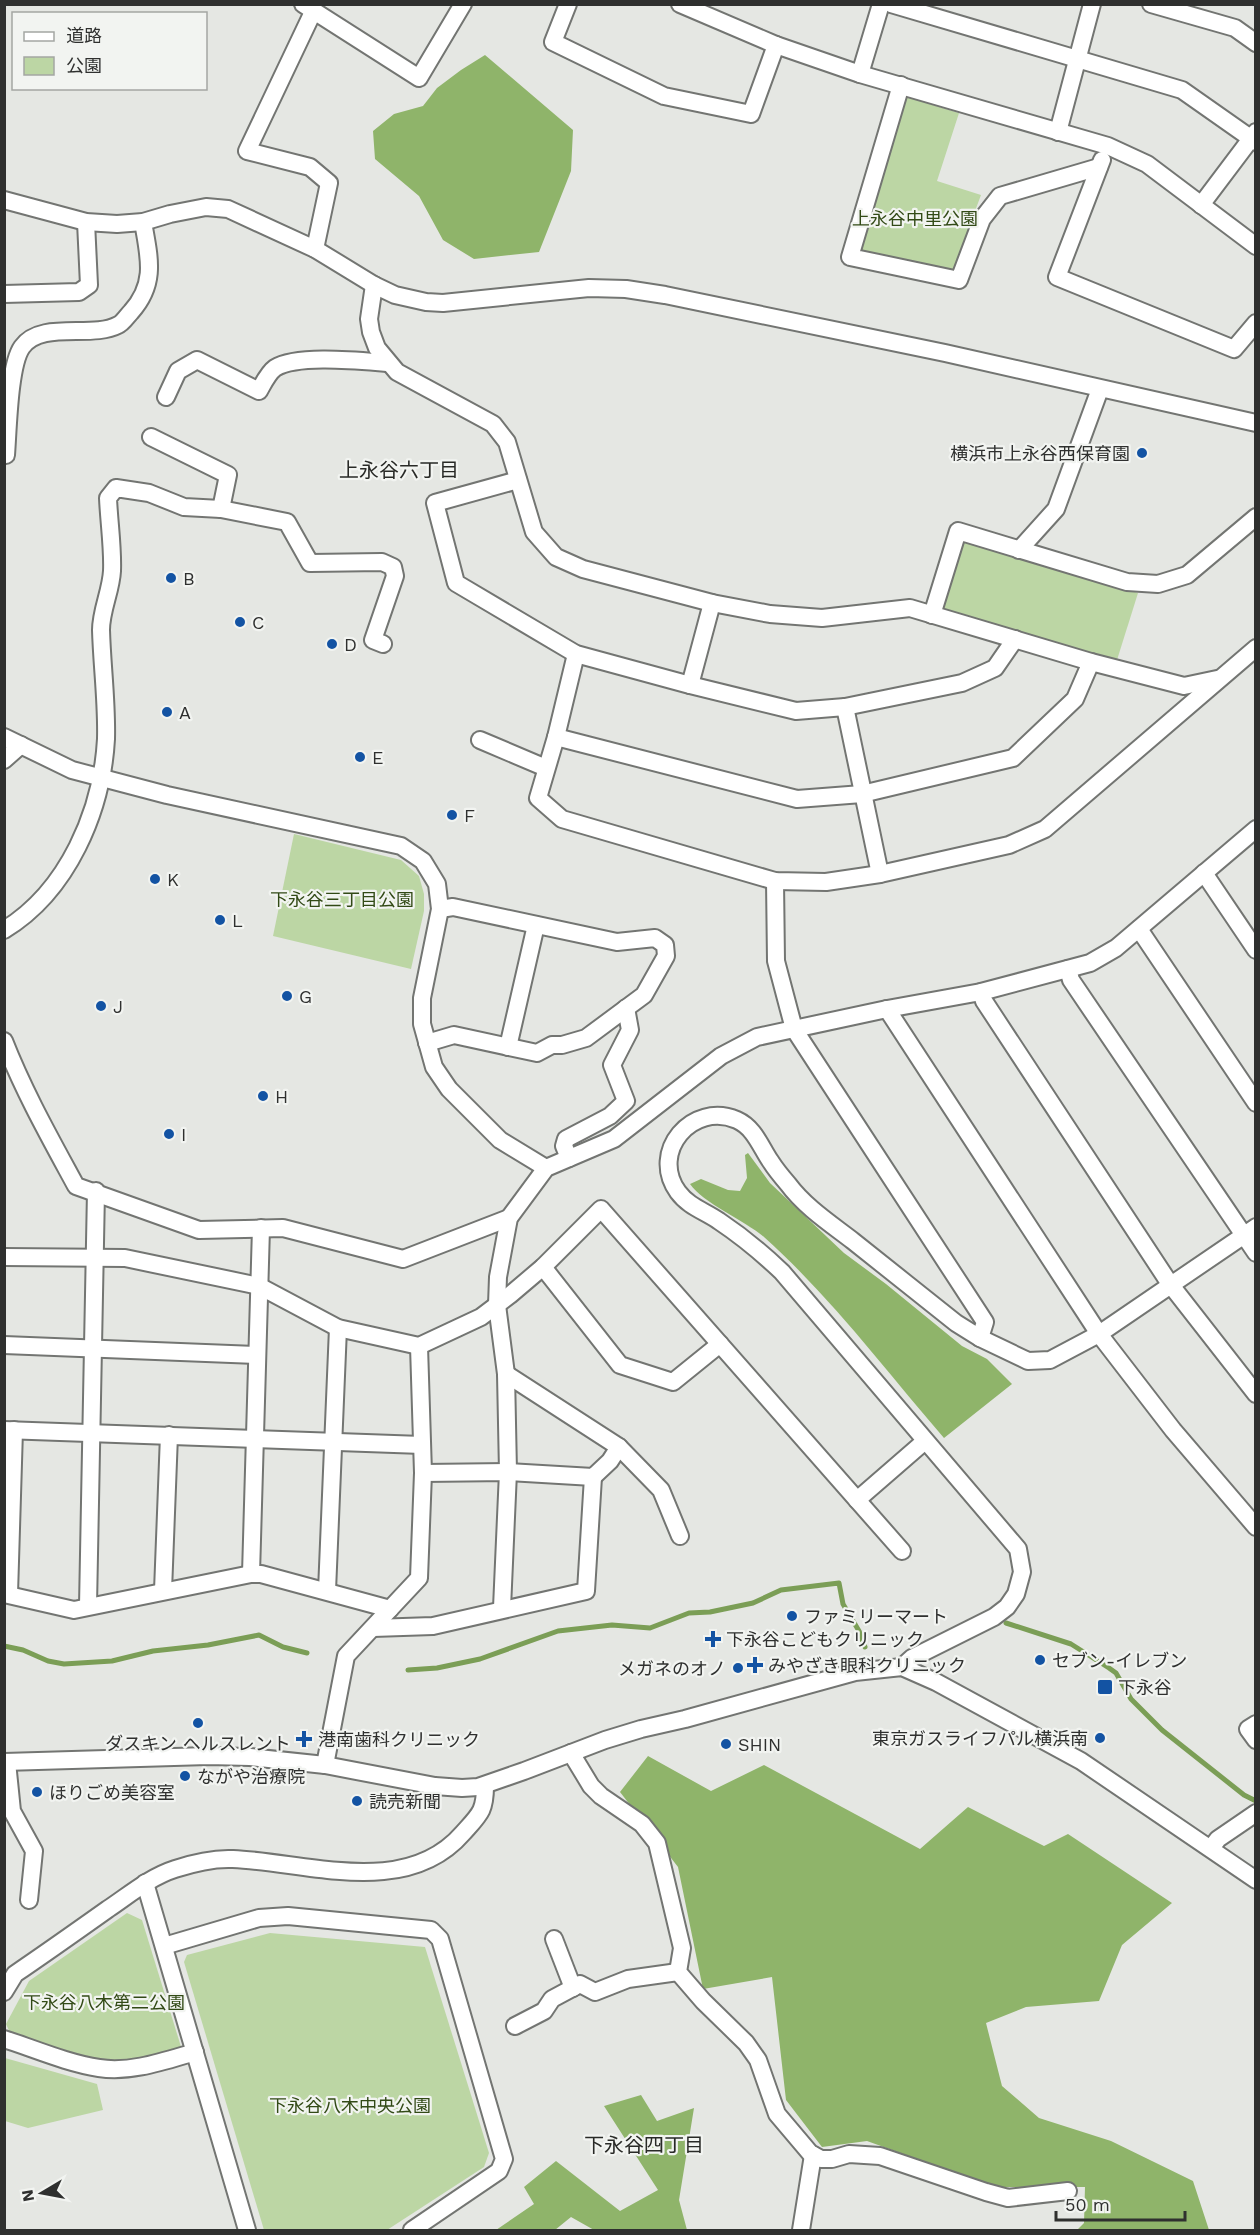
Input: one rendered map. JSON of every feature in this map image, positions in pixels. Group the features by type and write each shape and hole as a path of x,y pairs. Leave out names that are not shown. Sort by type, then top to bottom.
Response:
{"street":[{"path":"315,249 329,183 310,167 247,151 308,8 419,78 463,4"},
{"path":"568,4 553,42 664,96 751,114 776,45"},
{"path":"680,4 776,45 860,74 1108,146 1148,164 1256,246"},
{"path":"860,74 881,4"},
{"path":"891,4 1182,90 1254,137 1201,205"},
{"path":"1058,132 1092,4"},
{"path":"1151,4 1235,28 1256,44"},
{"path":"900,85 850,257 958,280 982,219 1000,196 1099,167"},
{"path":"1108,146 1057,277 1234,349 1256,323"},
{"path":"4,200 86,222 117,224 142,222 206,207 228,209 315,249 374,285 411,299 443,303 589,288 627,289 945,353 1256,423"},
{"path":"4,294 79,292 89,285 86,222"},
{"path":"6,455 15,361 22,347 30,339 53,332 101,330 118,325 141,300 150,277 142,222"},
{"path":"374,285 369,319 377,348 397,372 493,424 507,442 534,532 556,557 583,569 712,603 770,614 822,618 910,608 1091,662 1184,686 1217,679"},
{"path":"166,397 178,371 197,360 259,391 272,370 285,362 334,360 388,363"},
{"path":"1019,550 1056,508 1100,389"},
{"path":"151,436 228,475 221,509"},
{"path":"518,480 435,503 456,583 576,654 796,711 845,707 962,683 995,668 1015,639"},
{"path":"4,930 17,922 50,888 81,843 98,793 106,741 106,681 101,627 112,572 108,498 116,488 149,493 184,507 221,509 287,522 310,563 382,562 393,567 395,576 374,640 383,644"},
{"path":"932,615 958,531 1127,582 1158,584 1187,575 1256,517"},
{"path":"690,685 712,603"},
{"path":"576,654 538,798 562,819 775,881 826,882 879,874 1009,845 1045,829 1217,679 1256,648"},
{"path":"556,736 797,799 862,794 1013,758 1075,699 1091,662"},
{"path":"845,707 879,874"},
{"path":"4,736 72,770 167,795 401,846 423,861 437,884 440,909 422,998 422,1024 434,1067 449,1089 500,1140 546,1168"},
{"path":"480,740 546,768"},
{"path":"4,760 21,745"},
{"path":"502,1608 508,1472 506,1374 497,1305 498,1277 509,1218 546,1168 614,1139 721,1056 757,1037 887,1009 981,992 1090,963 1116,948 1256,829"},
{"path":"1204,873 1256,950"},
{"path":"775,881 776,961 794,1029 985,1322 980,1338"},
{"path":"427,1044 454,1035 537,1053 552,1045 561,1045 586,1038 644,995 666,956 665,945 655,938 617,942 453,907 440,909"},
{"path":"508,1047 536,925"},
{"path":"1139,929 1256,1103"},
{"path":"1068,969 1071,980 1249,1231 1256,1253"},
{"path":"981,992 984,1001 1170,1284 1256,1394"},
{"path":"569,1158 564,1146 566,1139 610,1116 626,1101 612,1065 630,1030 626,1008"},
{"path":"887,1009 1099,1334 1173,1430 1256,1527"},
{"path":"4,1041 35,1110 76,1186 96,1191 199,1230 284,1228 403,1259 509,1218"},
{"path":"902,1667 912,1658 994,1617 1007,1607 1016,1594 1022,1572 1018,1549 782,1272 752,1244 715,1218 692,1206 678,1192 669,1174 669,1153 679,1132 697,1120 717,1116 738,1121 755,1135 771,1162 791,1188 817,1213 956,1323 980,1338 1028,1361 1050,1360 1099,1334 1249,1231"},
{"path":"88,1606 96,1191"},
{"path":"4,1257 125,1258 260,1286 338,1328 419,1346 481,1317 497,1305 543,1267 601,1209 902,1551"},
{"path":"251,1574 261,1228"},
{"path":"543,1267 620,1365 673,1382 720,1344"},
{"path":"327,1591 338,1328"},
{"path":"4,1345 257,1355"},
{"path":"325,1765 346,1656 419,1578 423,1473 419,1346"},
{"path":"506,1374 619,1447 662,1490 680,1536"},
{"path":"390,1609 261,1574 251,1574 74,1610 7,1594 9,1430 422,1445"},
{"path":"163,1592 169,1436"},
{"path":"857,1500 925,1441"},
{"path":"373,1628 433,1626 502,1608 586,1591 593,1478 610,1461 619,1447"},
{"path":"423,1473 508,1472 593,1478"},
{"path":"29,1900 34,1851 12,1811 6,1762 208,1756 259,1757 325,1765 435,1786 462,1788 485,1786 641,1729 855,1672 902,1667 936,1682 1081,1761 1256,1880"},
{"path":"1256,1724 1248,1729 1256,1740"},
{"path":"571,1753 591,1786 608,1801 642,1824 657,1843 682,1948 678,1972"},
{"path":"4,1992 10,1972 146,1883 171,1870 217,1859 242,1859 364,1872 386,1871 409,1866 428,1859 460,1837 485,1805 485,1786"},
{"path":"1211,1848 1218,1839 1255,1813"},
{"path":"146,1883 247,2230"},
{"path":"164,1946 258,1918 288,1916 431,1930 440,1939 504,2159 499,2171 411,2230"},
{"path":"554,1939 573,1988"},
{"path":"514,2026 544,2011 552,1999 580,1984 595,1992 628,1979 678,1972"},
{"path":"678,1972 703,2001 746,2043 758,2060 777,2114 813,2154 821,2159 832,2159 849,2154 880,2156 1008,2198 1068,2191"},
{"path":"4,2039 99,2068 118,2069 154,2064 195,2052"},
{"path":"801,2230 813,2154"}],"green space":[{"path":"485,55 573,130 571,171 539,252 474,259 443,240 419,196 375,159 373,131 394,114 423,106 437,88"},
{"name":"上永谷中里公園","path":"907,97 959,113 937,181 981,195 953,270 861,250"},
{"path":"963,540 1138,593 1117,660 941,610"},
{"name":"下永谷三丁目公園","path":"294,834 401,860 419,876 424,894 424,911 411,969 273,936"},
{"path":"748,1153 770,1183 844,1253 962,1346 987,1359 1012,1384 944,1438 835,1309 789,1260 764,1237 704,1198 690,1184 701,1179 728,1190 740,1191 747,1178 745,1155"},
{"path":"648,1756 711,1791 764,1765 920,1849 968,1807 1044,1846 1068,1834 1172,1903 1122,1945 1099,2001 1026,2007 986,2023 1002,2086 1039,2118 1111,2141 1193,2181 1209,2230 1077,2230 1084,2223 1085,2187 995,2187 867,2141 822,2147 786,2100 772,1977 703,1989 678,1867 620,1792"},
{"name":"下永谷八木第二公園","path":"127,1913 142,1920 182,2050 135,2062 99,2065 12,2037 6,2024 29,1981"},
{"name":"下永谷八木中央公園","path":"270,1933 425,1947 489,2153 484,2167 387,2230 264,2230 184,1962 187,1955"},
{"path":"5,2058 97,2084 103,2110 28,2128 5,2121"},
{"path":"641,2095 657,2121 694,2108 679,2200 687,2230 594,2230 571,2217 555,2230 496,2230 534,2204 524,2187 556,2161 620,2211 658,2190 604,2106"}],"waterway":[{"path":"408,1670 437,1668 480,1659 558,1631 612,1625 650,1628 689,1613 710,1612 753,1603 781,1590 839,1583 843,1604 859,1631 865,1647"},
{"path":"1006,1623 1071,1644 1109,1668 1116,1673 1131,1699 1162,1730 1244,1795 1256,1801"},
{"path":"4,1646 64,1664 112,1661 153,1651 208,1645 259,1635 283,1647 307,1653"}],"place":[{"name":"横浜市上永谷西保育園","path":"1142,453"},
{"name":"B","path":"171,578"},
{"name":"C","path":"240,622"},
{"name":"D","path":"332,644"},
{"name":"A","path":"167,712"},
{"name":"E","path":"360,757"},
{"name":"F","path":"452,815"},
{"name":"K","path":"155,879"},
{"name":"L","path":"220,920"},
{"name":"G","path":"287,996"},
{"name":"J","path":"101,1006"},
{"name":"H","path":"263,1096"},
{"name":"I","path":"169,1134"},
{"name":"ファミリーマート","path":"792,1616"},
{"name":"下永谷こどもクリニック","path":"713,1639"},
{"name":"セブン-イレブン","path":"1040,1660"},
{"name":"みやざき眼科クリニック","path":"755,1665"},
{"name":"メガネのオノ","path":"738,1668"},
{"name":"下永谷","path":"1105,1687"},
{"name":"ダスキン ヘルスレント","path":"198,1723"},
{"name":"東京ガスライフパル横浜南","path":"1100,1738"},
{"name":"港南歯科クリニック","path":"304,1739"},
{"name":"SHIN","path":"726,1744"},
{"name":"ながや治療院","path":"185,1776"},
{"name":"ほりごめ美容室","path":"37,1792"},
{"name":"読売新聞","path":"357,1801"}],"district":[{"name":"上永谷六丁目","path":"399,470"},
{"name":"下永谷四丁目","path":"644,2145"}]}
